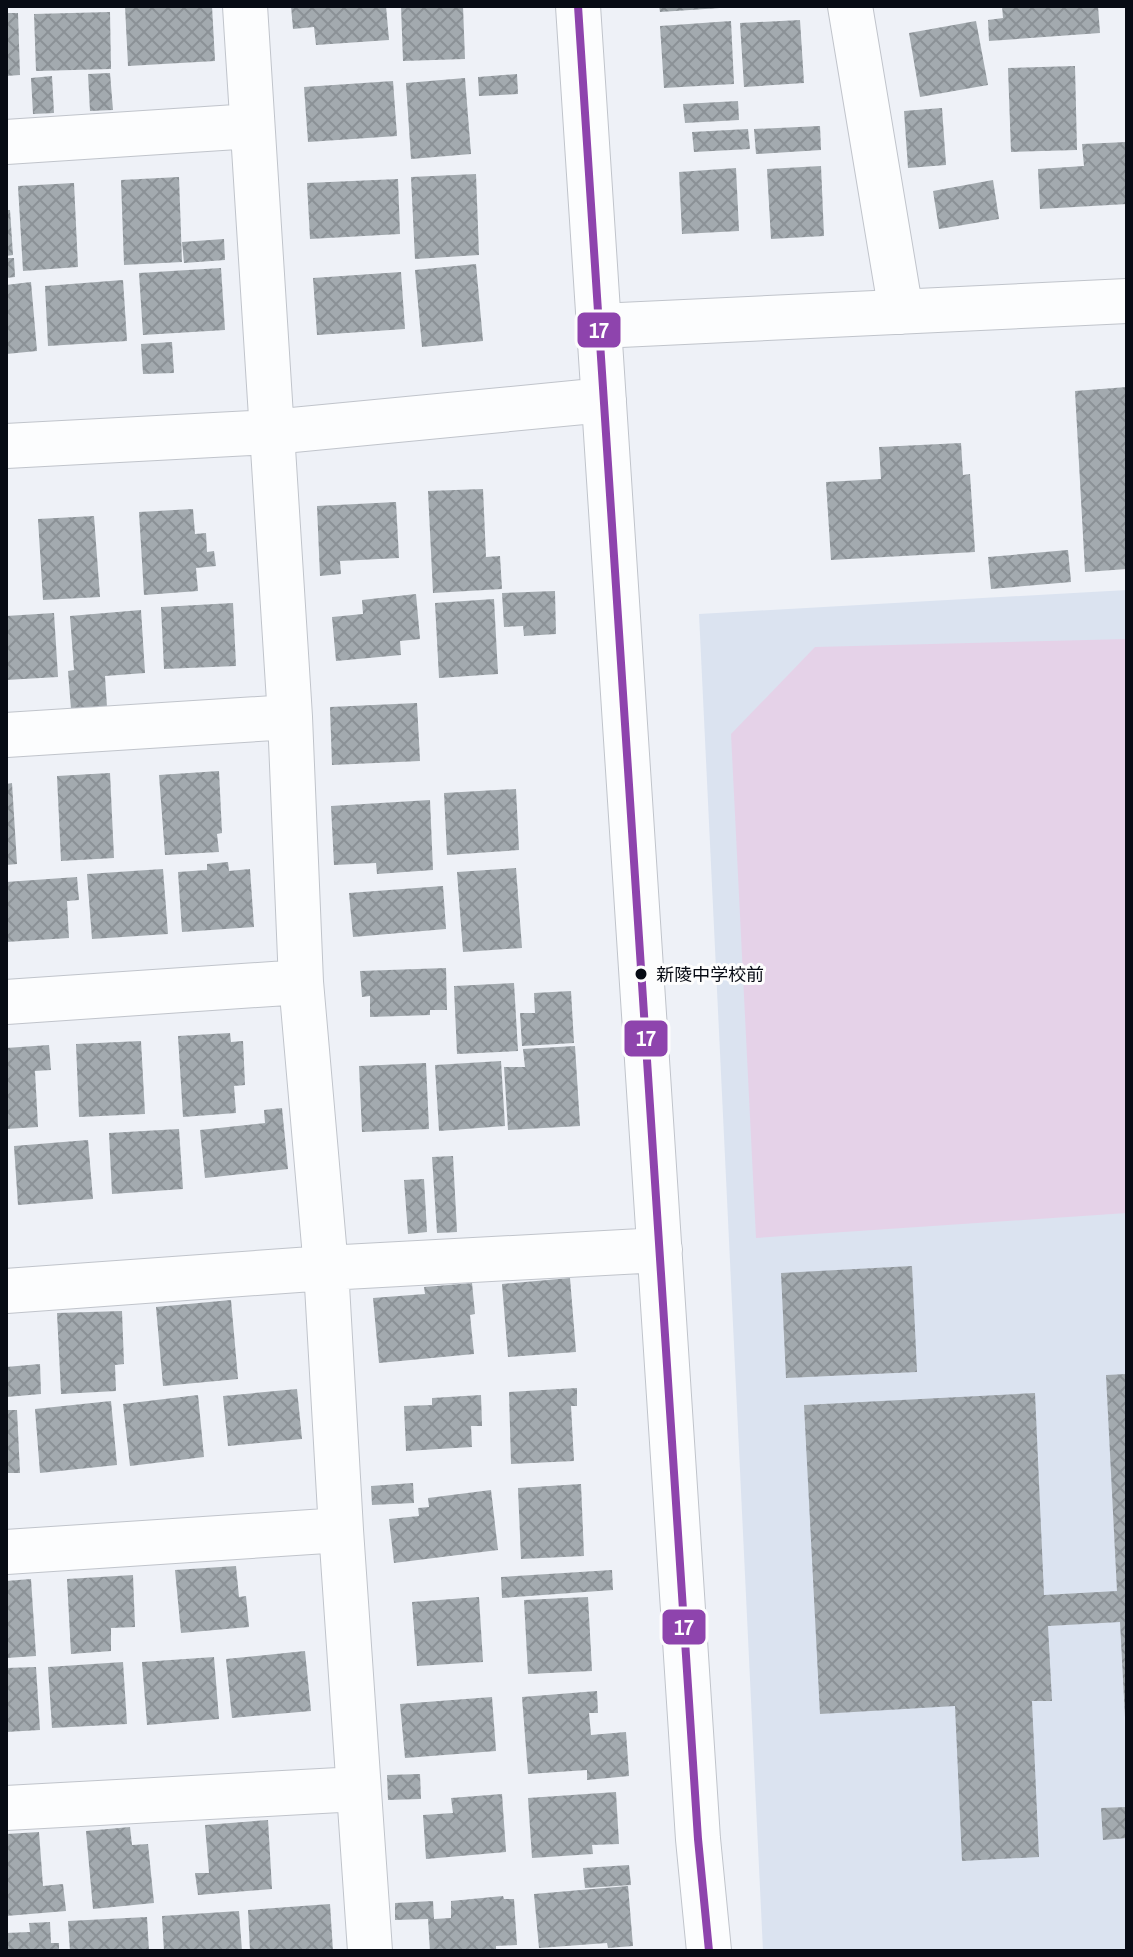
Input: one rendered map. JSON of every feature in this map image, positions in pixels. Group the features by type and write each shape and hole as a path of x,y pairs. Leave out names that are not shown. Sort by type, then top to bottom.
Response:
{"street":[{"path":"245,6 290,717 301,982 326,1268 370,1951"},
{"path":"578,6 698,1839 709,1951"},
{"path":"850,6 901,312"},
{"path":"6,142 252,126"},
{"path":"599,326 1127,301"},
{"path":"6,446 272,432 604,400"},
{"path":"6,735 290,717"},
{"path":"6,1002 301,982"},
{"path":"6,1291 326,1268 660,1250"},
{"path":"6,1552 341,1530"},
{"path":"6,1808 358,1789"}],"shaded area":[{"path":"1127,590 1127,1951 763,1951 699,614"},
{"path":"1127,639 1127,1213 756,1238 731,734 815,647"}],"building":[{"path":"125,6 212,6 215,61 128,66"},
{"path":"291,6 386,6 389,40 316,45 314,27 293,29"},
{"path":"401,6 463,6 465,59 403,61"},
{"path":"659,6 720,6 720,8 660,12"},
{"path":"1002,6 1098,6 1100,33 989,41 988,20 1003,18"},
{"path":"110,12 111,69 36,71 34,14"},
{"path":"6,13 18,13 20,75 6,76"},
{"path":"800,20 804,83 744,87 740,23"},
{"path":"731,21 734,84 664,88 660,26"},
{"path":"976,21 988,85 920,97 909,33"},
{"path":"1075,66 1077,150 1011,152 1008,68"},
{"path":"110,73 113,110 90,111 88,74"},
{"path":"517,74 518,94 479,96 478,77"},
{"path":"52,76 54,113 33,114 31,78"},
{"path":"465,78 471,154 411,159 406,83"},
{"path":"393,81 397,136 308,142 304,87"},
{"path":"738,101 739,120 685,123 683,104"},
{"path":"942,108 946,165 908,168 904,111"},
{"path":"820,126 821,150 756,154 754,129"},
{"path":"748,129 750,149 694,152 692,132"},
{"path":"1127,142 1127,204 1040,209 1038,169 1084,166 1082,144"},
{"path":"821,166 824,236 771,239 767,169"},
{"path":"736,168 739,231 682,234 679,172"},
{"path":"476,174 479,255 415,259 411,177"},
{"path":"179,177 182,262 124,265 121,180"},
{"path":"398,179 400,234 310,239 307,183"},
{"path":"993,180 999,219 939,229 933,191"},
{"path":"74,183 78,267 23,271 18,186"},
{"path":"6,210 10,210 13,255 6,256"},
{"path":"224,239 225,260 184,263 182,242"},
{"path":"6,258 14,258 15,277 6,278"},
{"path":"476,264 483,341 422,347 415,270"},
{"path":"221,268 225,330 143,335 139,273"},
{"path":"401,272 405,329 317,335 313,278"},
{"path":"123,280 127,341 48,346 45,286"},
{"path":"31,282 37,351 6,354 6,285"},
{"path":"172,342 174,373 143,374 141,344"},
{"path":"1127,387 1127,569 1085,572 1075,391"},
{"path":"961,443 963,475 970,474 975,552 831,560 826,482 881,479 879,447"},
{"path":"483,489 486,557 500,556 502,589 433,593 428,491"},
{"path":"396,502 399,558 340,561 341,574 320,576 317,506"},
{"path":"193,509 195,534 206,533 207,552 214,551 216,566 196,568 198,591 144,595 139,512"},
{"path":"94,516 100,597 43,600 38,519"},
{"path":"1068,550 1071,582 991,589 988,557"},
{"path":"555,591 556,634 524,636 523,626 504,627 502,593"},
{"path":"416,594 420,639 400,641 401,655 336,661 332,617 363,614 362,600"},
{"path":"494,599 498,674 439,678 435,603"},
{"path":"233,603 236,666 164,669 161,607"},
{"path":"141,610 145,673 105,676 107,707 71,709 68,671 74,670 70,616"},
{"path":"54,613 58,677 6,680 6,616"},
{"path":"417,703 420,761 332,765 330,707"},
{"path":"219,771 222,833 217,834 219,852 165,855 159,775"},
{"path":"110,773 114,858 61,861 57,776"},
{"path":"12,783 17,864 6,865 6,784"},
{"path":"516,789 519,850 447,855 444,793"},
{"path":"430,800 433,870 377,874 376,863 334,865 331,806"},
{"path":"228,862 229,871 250,869 254,927 182,932 178,872 207,870 207,864"},
{"path":"516,868 522,948 463,952 457,872"},
{"path":"163,869 168,934 92,939 87,874"},
{"path":"77,877 79,900 67,901 69,938 6,942 6,882"},
{"path":"443,886 446,929 353,937 349,893"},
{"path":"446,968 447,1010 430,1010 430,1015 370,1017 370,996 362,997 360,971"},
{"path":"514,983 518,1051 457,1054 454,986"},
{"path":"571,991 574,1043 522,1046 520,1013 535,1013 534,993"},
{"path":"230,1033 231,1042 243,1041 245,1085 234,1086 236,1113 183,1117 178,1036"},
{"path":"141,1041 145,1114 79,1117 76,1044"},
{"path":"49,1045 51,1070 35,1071 38,1127 6,1129 6,1048"},
{"path":"575,1046 580,1126 508,1130 504,1067 525,1067 523,1049"},
{"path":"501,1061 505,1126 439,1131 435,1065"},
{"path":"426,1063 429,1129 362,1132 359,1066"},
{"path":"282,1108 288,1169 205,1178 200,1130 265,1123 264,1110"},
{"path":"179,1129 183,1189 112,1194 109,1133"},
{"path":"88,1140 93,1199 18,1205 14,1146"},
{"path":"453,1156 457,1232 437,1233 432,1157"},
{"path":"424,1179 427,1232 408,1234 404,1180"},
{"path":"912,1266 917,1372 786,1378 781,1273"},
{"path":"570,1278 576,1352 508,1357 502,1284"},
{"path":"472,1283 475,1314 470,1315 474,1354 379,1363 373,1298 425,1294 424,1287"},
{"path":"231,1300 238,1379 163,1386 156,1307"},
{"path":"122,1311 124,1364 115,1365 116,1391 61,1394 57,1313"},
{"path":"40,1364 41,1394 6,1397 6,1367"},
{"path":"1127,1374 1127,1717 1120,1622 1048,1626 1052,1701 1032,1701 1039,1857 962,1861 955,1706 820,1714 804,1405 1035,1393 1044,1595 1117,1591 1106,1375"},
{"path":"577,1388 577,1406 571,1406 574,1461 511,1464 509,1392"},
{"path":"297,1389 302,1439 228,1446 223,1396"},
{"path":"198,1395 204,1457 130,1466 123,1404"},
{"path":"481,1395 482,1426 471,1426 472,1447 406,1451 404,1406 432,1405 432,1398"},
{"path":"111,1401 117,1465 40,1473 35,1409"},
{"path":"6,1410 17,1410 20,1473 6,1473"},
{"path":"413,1483 414,1503 372,1505 371,1486"},
{"path":"581,1484 584,1556 521,1559 518,1488"},
{"path":"491,1490 498,1550 394,1563 389,1519 419,1516 418,1508 429,1507 428,1498"},
{"path":"236,1566 239,1597 246,1596 249,1627 181,1633 175,1570"},
{"path":"612,1570 613,1590 502,1598 501,1577"},
{"path":"133,1575 135,1627 111,1628 111,1651 71,1654 67,1579"},
{"path":"31,1579 36,1656 6,1658 6,1581"},
{"path":"479,1597 483,1662 417,1666 412,1602"},
{"path":"588,1597 592,1671 528,1674 524,1600"},
{"path":"305,1651 311,1711 232,1718 226,1659"},
{"path":"214,1657 219,1719 147,1725 142,1662"},
{"path":"123,1662 127,1724 52,1728 48,1667"},
{"path":"36,1667 40,1730 6,1732 6,1668"},
{"path":"597,1691 598,1713 589,1713 591,1735 626,1732 629,1776 587,1780 587,1770 528,1774 522,1697"},
{"path":"492,1697 496,1751 405,1758 400,1704"},
{"path":"420,1774 421,1799 388,1800 387,1775"},
{"path":"616,1792 619,1844 592,1845 593,1854 532,1858 528,1798"},
{"path":"502,1794 506,1852 426,1859 423,1815 453,1813 451,1798"},
{"path":"1127,1807 1127,1838 1103,1840 1101,1808"},
{"path":"268,1820 272,1889 198,1895 195,1873 209,1873 205,1825"},
{"path":"130,1827 132,1845 148,1844 154,1903 93,1909 86,1831"},
{"path":"39,1832 43,1886 63,1884 66,1911 6,1916 6,1834"},
{"path":"629,1865 631,1885 585,1888 583,1868"},
{"path":"628,1886 633,1946 608,1948 607,1943 539,1948 534,1894"},
{"path":"503,1896 504,1899 514,1899 517,1945 496,1946 496,1951 430,1951 428,1919 395,1920 395,1903 433,1901 434,1919 451,1918 451,1901"},
{"path":"330,1904 333,1951 250,1951 248,1910"},
{"path":"239,1911 242,1951 164,1951 162,1916"},
{"path":"147,1917 149,1951 70,1951 68,1921"},
{"path":"50,1922 51,1943 59,1943 59,1951 6,1951 6,1933 30,1932 29,1923"}],"transit line":[{"name":"17","path":"578,6 698,1839 709,1951"}],"place":[{"name":"新陵中学校前","path":"641,974"}]}
